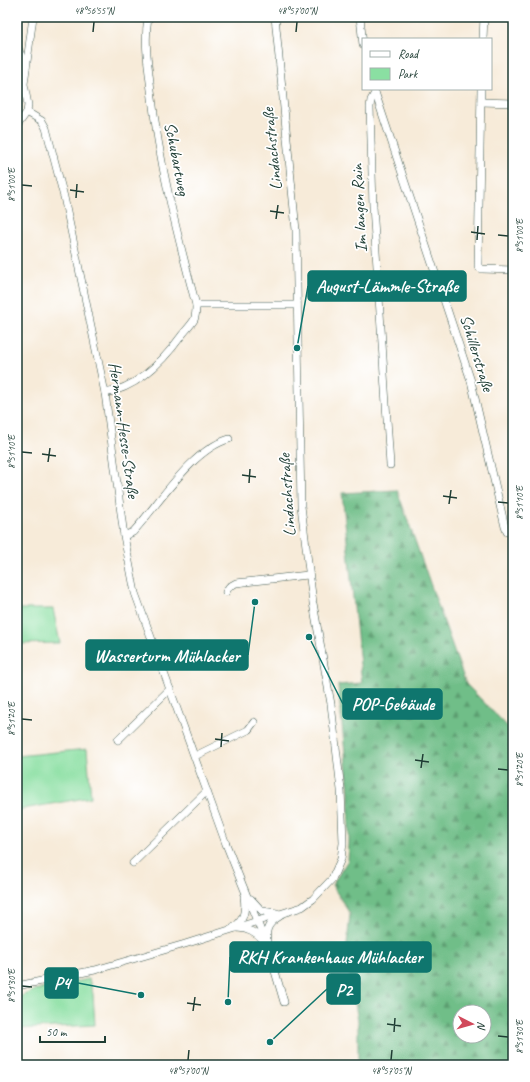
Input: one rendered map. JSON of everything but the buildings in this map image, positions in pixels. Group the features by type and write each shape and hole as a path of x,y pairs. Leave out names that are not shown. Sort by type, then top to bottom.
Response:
{"street":[{"path":"17,126 27,112 28,105 24,84 33,17"},
{"name":"Schubartweg","path":"148,17 145,35 155,128 176,232 196,305"},
{"name":"Lindachstraße","path":"256,921 302,907 314,899 332,879 341,859 342,843 341,790 332,704 308,575 300,489 296,230 275,17"},
{"path":"360,17 362,38"},
{"path":"483,38 484,17"},
{"path":"17,46 26,67"},
{"path":"481,90 478,267 482,269 513,270"},
{"name":"Im langen Rain","path":"374,91 370,107 373,206 390,465"},
{"name":"Schillerstraße","path":"374,91 471,381 505,527 507,532 513,533"},
{"path":"480,102 513,103"},
{"name":"Hermann-Hesse-Straße","path":"27,112 42,121 46,128 64,197 105,393 124,536 135,593 242,885 270,951 284,1002"},
{"path":"105,393 118,391 140,378 156,365 172,348 194,320 196,305 297,305"},
{"path":"124,536 133,532 200,456 214,445 229,439"},
{"path":"226,592 229,587 236,584 308,575"},
{"path":"118,740 170,688"},
{"path":"195,756 248,730 254,722"},
{"path":"133,863 207,791"},
{"path":"242,885 257,907 262,911 275,913 287,912"},
{"name":"Hermann-Hesse-Straße","path":"232,929 238,925 244,914 245,908 242,885"},
{"path":"270,951 266,937 267,928 271,922 287,912"},
{"name":"Hermann-Hesse-Straße","path":"17,986 95,970 256,921"},
{"name":"Hermann-Hesse-Straße","path":"232,929 247,929 254,933 261,938 270,951"}],"green space":[{"path":"397,490 466,684 513,732 513,1065 358,1065 358,1020 346,955 350,914 332,885 348,860 349,844 349,792 338,685 362,683 342,493"},
{"path":"17,609 53,609 60,643 17,644"},
{"path":"87,749 91,797 17,810 17,756"},
{"path":"89,979 93,994 95,1025 17,1029 17,998 35,990"}],"place":[{"name":"August-Lämmle-Straße","path":"297,348"},
{"name":"Wasserturm Mühlacker","path":"255,602"},
{"name":"POP-Gebäude","path":"309,637"},
{"name":"P4","path":"141,995"},
{"name":"RKH Krankenhaus Mühlacker","path":"228,1002"},
{"name":"P2","path":"270,1042"}]}
